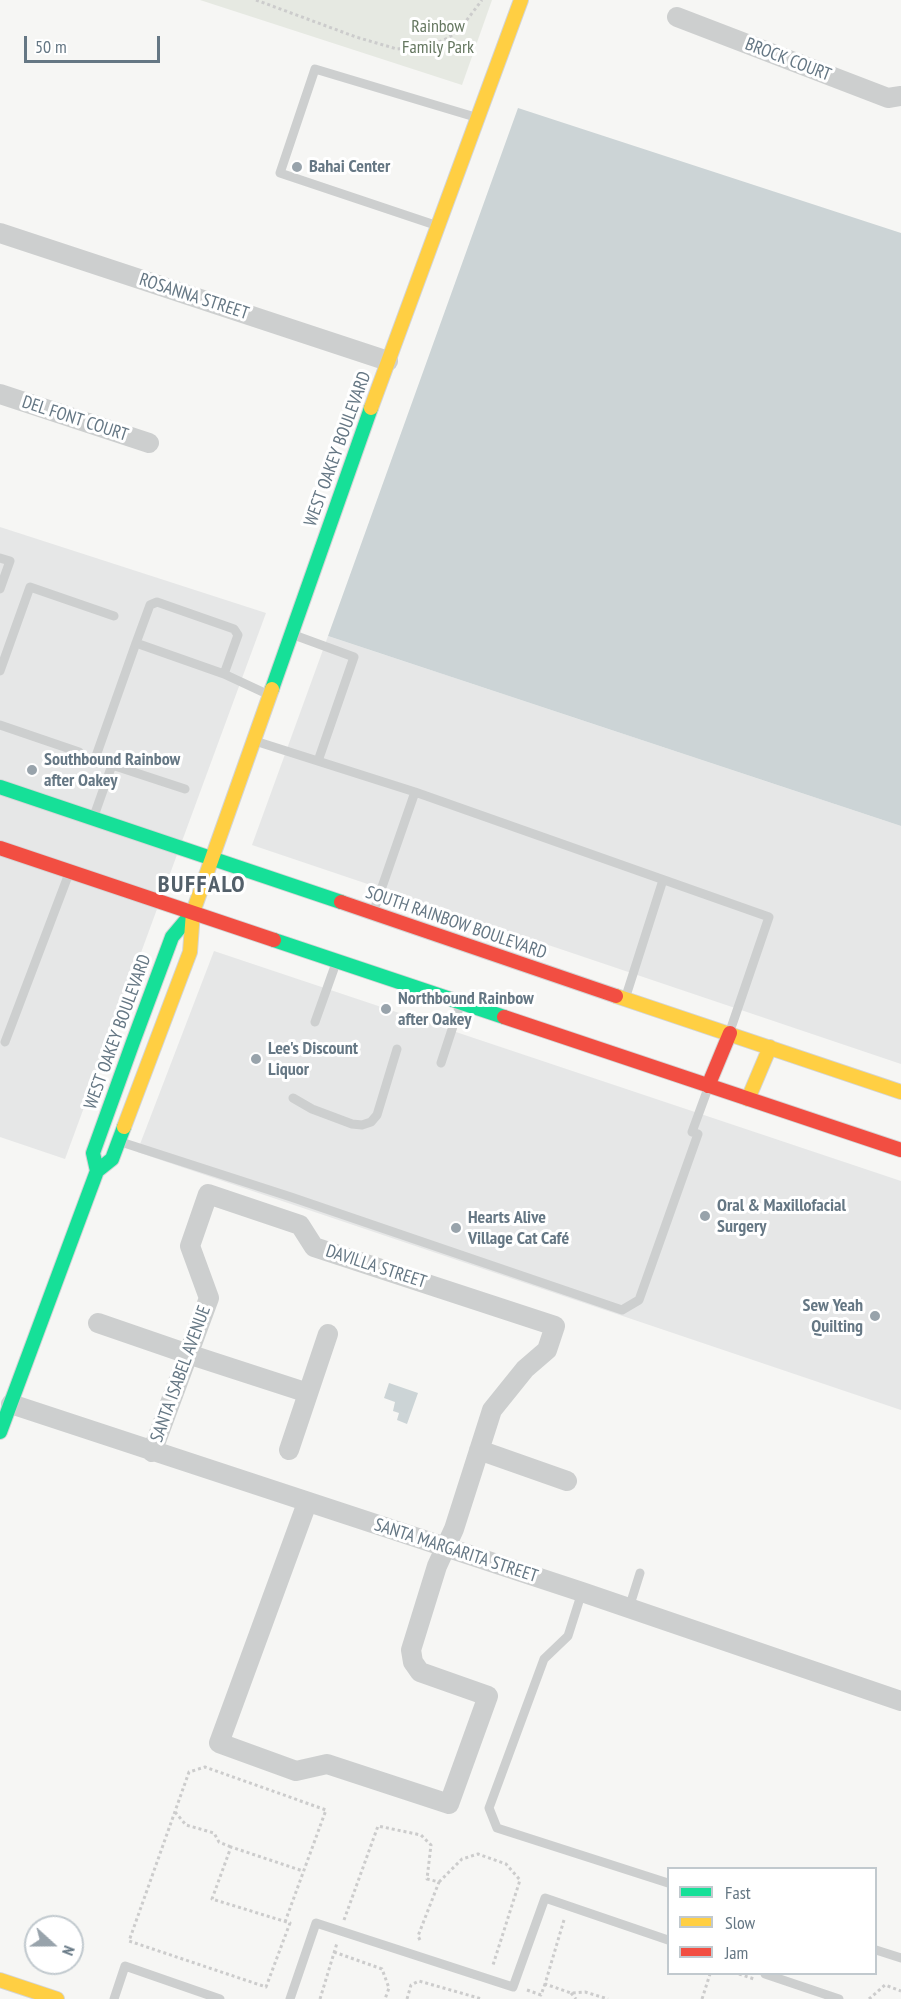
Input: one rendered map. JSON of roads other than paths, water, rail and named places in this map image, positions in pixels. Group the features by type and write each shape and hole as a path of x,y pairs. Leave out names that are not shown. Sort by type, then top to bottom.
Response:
{"main road":[{"name":"WEST OAKEY BOULEVARD","path":"0,1432 97,1171 112,1159 192,944 193,912 388,361 521,0"},
{"name":"SOUTH RAINBOW BOULEVARD","path":"0,787 901,1092"},
{"path":"0,848 901,1150"},
{"name":"WEST OAKEY BOULEVARD","path":"97,1171 93,1153 133,1042 172,937 193,912"},
{"path":"708,1086 730,1033"},
{"path":"748,1099 770,1047"},
{"path":"0,1980 57,1999"}],"street":[{"name":"BROCK COURT","path":"677,17 888,98 901,96"},
{"name":"ROSANNA STREET","path":"0,233 388,361"},
{"name":"DEL FONT COURT","path":"0,394 149,443"},
{"name":"DAVILLA STREET","path":"208,1194 300,1226 314,1247 555,1326 546,1350 525,1369 492,1410 479,1450"},
{"name":"SANTA ISABEL AVENUE","path":"152,1452 208,1298 190,1246 208,1194"},
{"path":"98,1323 308,1393"},
{"path":"290,1450 328,1334"},
{"name":"SANTA MARGARITA STREET","path":"10,1404 582,1592 901,1701"},
{"path":"307,1503 219,1743 296,1771 327,1764 449,1803 488,1696 420,1672 413,1662 411,1650 437,1566 454,1530 479,1450 567,1481"}],"lane":[{"path":"438,226 280,173 315,69 478,118"},
{"path":"0,558 10,561 0,588"},
{"path":"0,671 30,587 114,616"},
{"path":"185,789 112,765 96,756 150,605 157,602 234,629 238,635 224,674"},
{"path":"291,634 354,657 318,761"},
{"path":"136,643 224,674 269,695"},
{"path":"0,725 79,752"},
{"path":"253,741 416,792 768,917 730,1033"},
{"path":"93,818 112,765"},
{"path":"373,913 416,792"},
{"path":"5,1042 70,871"},
{"path":"625,998 663,880"},
{"path":"315,1022 337,961"},
{"path":"441,1063 460,1003"},
{"path":"293,1098 312,1109 352,1124 362,1125 371,1122 380,1107 397,1049"},
{"path":"118,1141 291,1197 622,1310 639,1300 699,1134 692,1132 708,1086"},
{"path":"629,1608 640,1573"},
{"path":"582,1592 568,1636 544,1659 489,1808 497,1828 667,1882"},
{"path":"509,1999 546,1898 667,1939"},
{"path":"291,1999 315,1923 513,1988"},
{"path":"877,1950 901,1958"},
{"path":"114,1999 125,1966 220,1999"},
{"path":"768,1975 839,1999"}],"place":[{"name":"Bahai Center","path":"297,167"},
{"name":"Southbound Rainbow after Oakey","path":"32,770"},
{"name":"Northbound Rainbow after Oakey","path":"386,1009"},
{"name":"Lee's Discount Liquor","path":"256,1059"},
{"name":"Oral & Maxillofacial Surgery","path":"705,1216"},
{"name":"Hearts Alive Village Cat Café","path":"456,1228"},
{"name":"Sew Yeah Quilting","path":"875,1316"}],"district":[{"name":"BUFFALO","path":"202,885"}],"park label":[{"name":"Rainbow Family Park","path":"438,37"}]}
